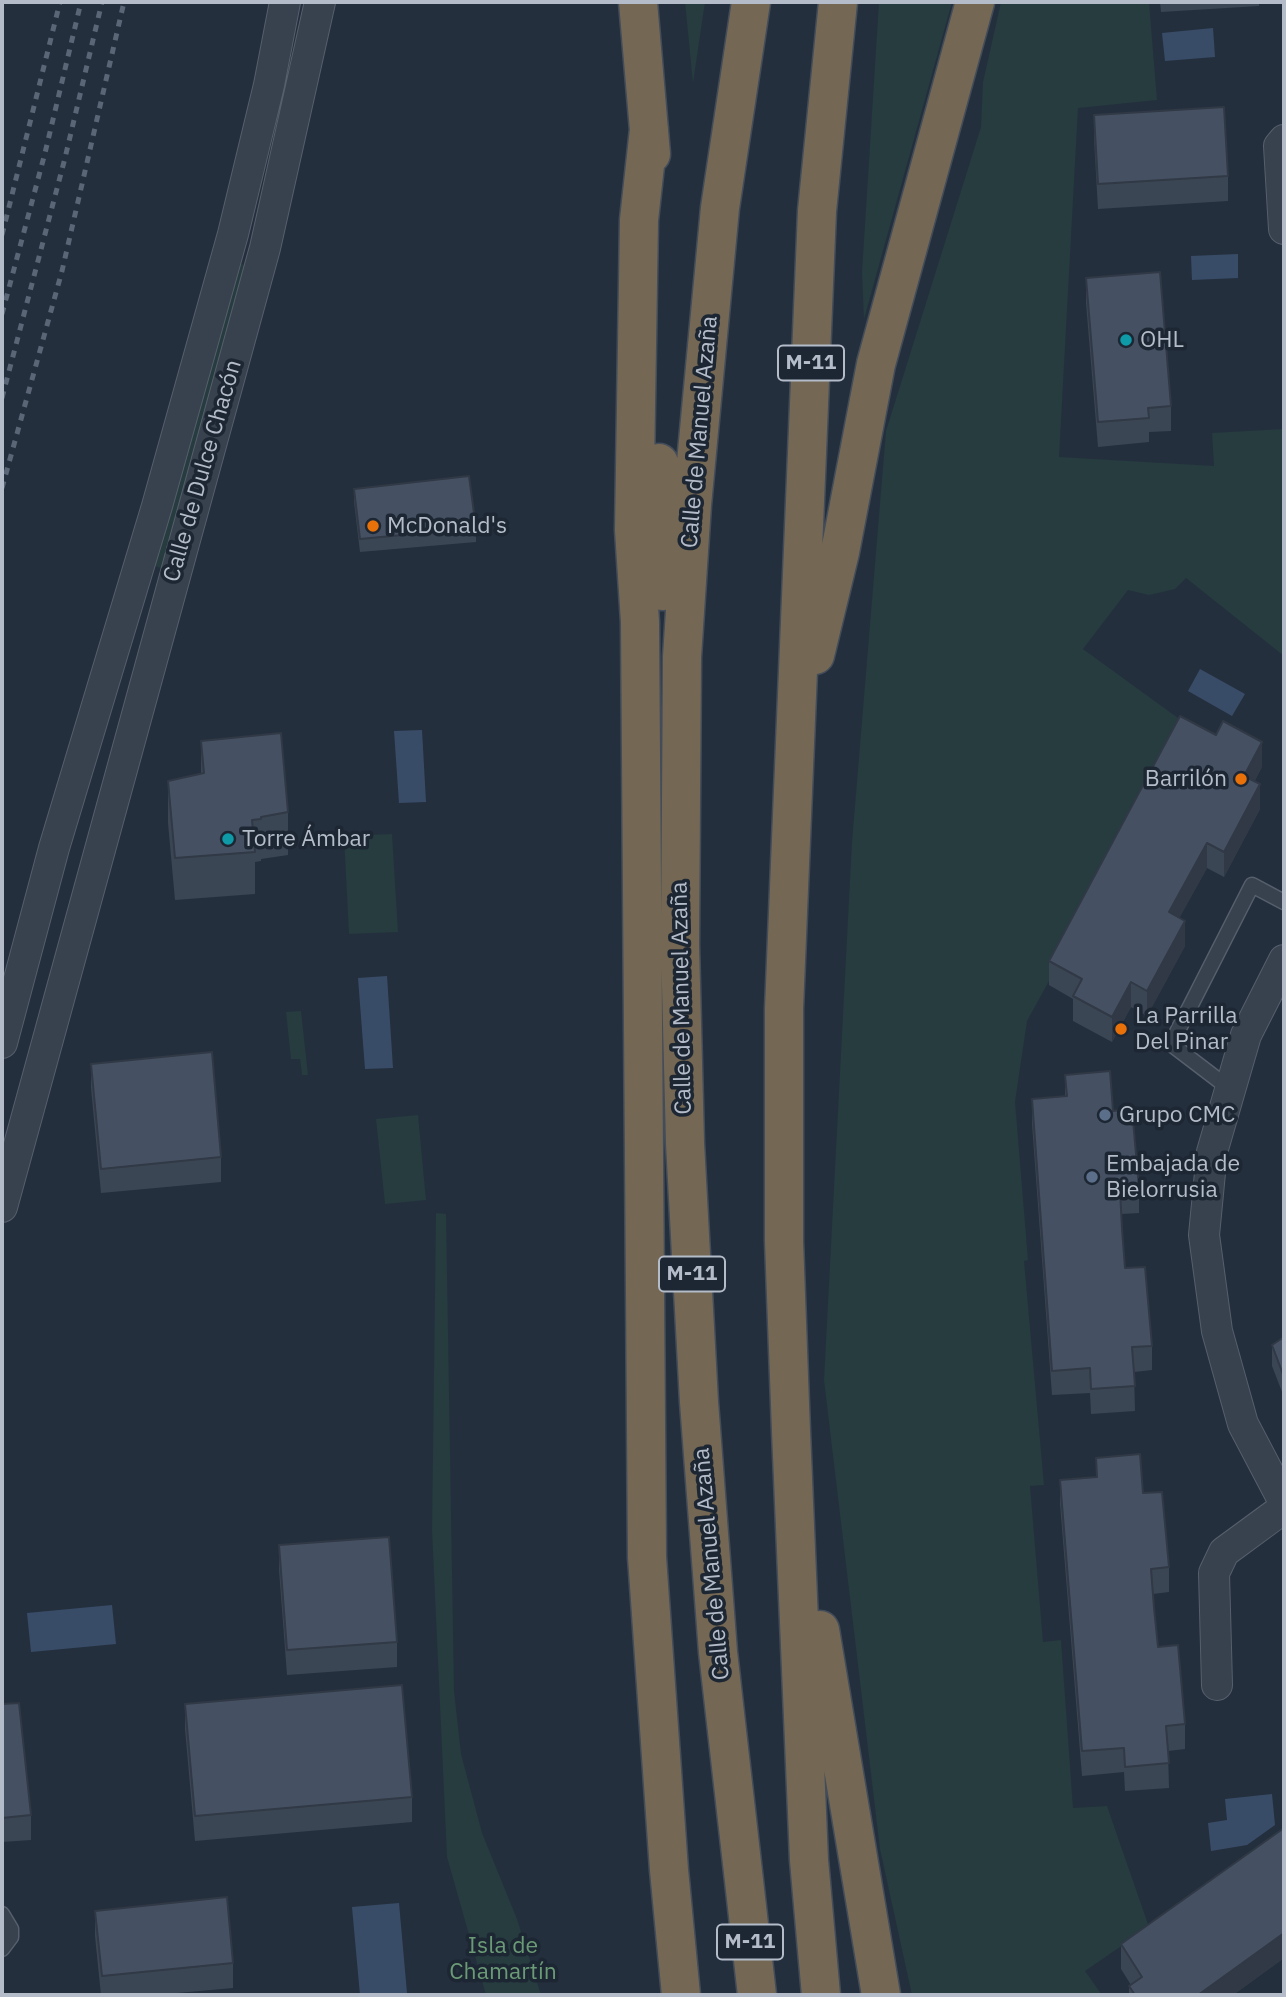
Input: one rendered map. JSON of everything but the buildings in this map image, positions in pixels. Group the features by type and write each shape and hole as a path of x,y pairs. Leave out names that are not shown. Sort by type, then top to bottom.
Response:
{"highway":[{"path":"638,2 656,218 663,596 682,657"},
{"name":"Calle de Manuel Azaña","path":"751,2 720,208 692,505 682,657 680,945 685,1143 699,1402 718,1652 757,1995"},
{"name":"M-11","path":"821,1995 808,1860 791,1431 784,1241 784,1009 817,211 838,2"},
{"path":"795,725 840,552 876,364 975,2"},
{"path":"649,129 639,220 634,530 640,622 647,1557 669,1870 681,1995"},
{"path":"657,1675 661,1562 662,1342 668,1220 685,1143"},
{"path":"791,1431 823,1652 880,1995"}],"street":[{"name":"Calle de Dulce Chacón","path":"2,1042 233,233 269,85 285,2"},
{"name":"Calle de Dulce Chacón","path":"2,1207 265,248 320,2"},
{"path":"1284,140 1279,146 1284,229"},
{"path":"33,926 74,937"},
{"path":"1284,960 1246,1035 1230,1089 1212,1152 1204,1235 1217,1332 1242,1424 1284,1502"},
{"path":"1217,1685 1214,1573 1224,1552 1284,1508"}],"lane":[{"path":"1230,1089 1171,1044 1252,885 1284,902"},
{"path":"2,1914 11,1929 11,1937 2,1949"}],"green space":[{"path":"685,2 705,2 693,83"},
{"path":"879,2 952,2 864,319 862,272"},
{"path":"1001,2 1149,2 1157,100 1078,108 1059,457 1214,466 1212,433 1284,429 1284,656 1186,578 1175,589 1149,595 1128,590 1083,649 1189,726 1027,1021 1015,1102 1028,1260 1024,1261 1044,1485 1030,1486 1043,1642 1061,1640 1073,1808 1107,1806 1149,1927 1085,1971 1102,1995 912,1995 880,1849 824,1380 852,842 886,431 981,127 983,82"},
{"path":"240,263 244,265 246,272 163,569 148,563"},
{"path":"392,834 398,932 349,934 344,836"},
{"path":"301,1011 308,1075 302,1075 300,1059 291,1059 286,1012"},
{"path":"418,1115 426,1200 385,1204 376,1119"},
{"name":"Isla de Chamartín","path":"436,1213 446,1214 454,1691 461,1754 482,1833 517,1919 541,1995 486,1995 447,1857 432,1530"}],"water":[{"path":"1213,28 1215,57 1165,61 1162,33"},
{"path":"1238,254 1238,278 1192,280 1191,256"},
{"path":"1200,669 1245,694 1232,716 1188,691"},
{"path":"422,730 426,802 399,803 394,731"},
{"path":"387,976 393,1068 365,1069 358,978"},
{"path":"112,1605 116,1644 31,1652 27,1613"},
{"path":"1272,1794 1275,1825 1247,1845 1211,1851 1208,1823 1227,1820 1225,1799"},
{"path":"399,1903 407,1993 360,1995 352,1907"}],"railway":[{"path":"2,235 60,2"},
{"path":"2,314 45,153 81,2"},
{"path":"2,398 65,158 102,2"},
{"path":"2,488 62,271 124,2"}],"place":[{"name":"OHL","path":"1126,340"},
{"name":"McDonald's","path":"373,526"},
{"name":"Barrilón","path":"1241,779"},
{"name":"Torre Ámbar","path":"228,839"},
{"name":"La Parrilla Del Pinar","path":"1121,1029"},
{"name":"Grupo CMC","path":"1105,1115"},
{"name":"Embajada de Bielorrusia","path":"1092,1177"}]}
